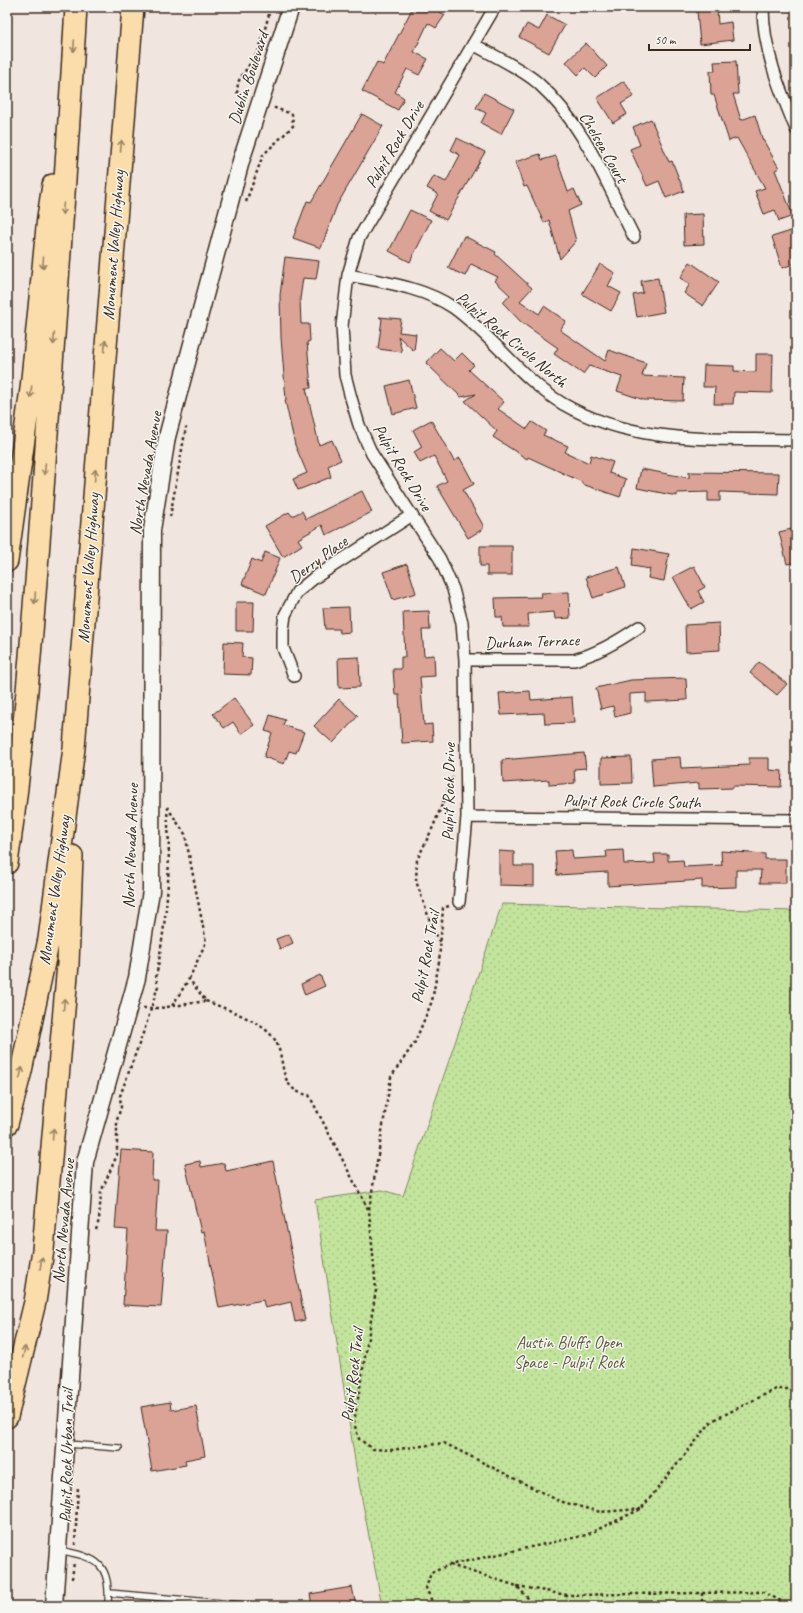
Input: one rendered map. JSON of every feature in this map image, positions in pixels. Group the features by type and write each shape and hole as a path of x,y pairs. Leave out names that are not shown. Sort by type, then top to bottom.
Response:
{"highway":[{"path":"7,863 16,803 27,699 69,128 76,7"},
{"name":"Monument Valley Highway","path":"7,1124 21,1071 49,939 74,748 133,7"},
{"path":"7,561 30,397 51,191 69,128"},
{"path":"7,1416 35,1302 43,1250 68,964 78,696"}],"main road":[{"name":"Dublin Boulevard","path":"241,161 291,7"},
{"name":"North Nevada Avenue","path":"54,1606 85,1162 137,978 150,891 152,530 167,437 241,161"}],"street":[{"name":"Pulpit Rock Drive","path":"459,902 467,817 465,660 462,623 453,589 440,558 372,454 359,425 345,375 342,342 344,304 348,275 359,238 496,7"},
{"path":"763,7 766,38 776,82 796,129"},
{"name":"Chelsea Court","path":"473,44 537,83 566,114 592,152 634,238"},
{"name":"Pulpit Rock Circle North","path":"348,275 414,290 435,298 453,308 470,321 544,391 584,415 607,424 633,432 658,436 796,440"},
{"name":"Derry Place","path":"294,676 283,648 283,630 284,615 297,592 314,578 412,515"},
{"name":"Durham Terrace","path":"465,660 574,660 590,656 616,643 640,627"},
{"name":"Pulpit Rock Circle South","path":"467,817 796,820"}],"lane":[{"path":"65,1444 119,1448"},
{"path":"58,1550 74,1553 93,1560 102,1567 106,1574 109,1593 108,1606"},
{"path":"109,1593 255,1606"}],"path":[{"path":"245,98 237,95 238,82 259,50 271,7"},
{"path":"244,208 263,156 293,126 292,114 273,108"},
{"path":"170,520 187,422"},
{"path":"441,943 432,927 416,881 417,860 433,827 456,771"},
{"path":"94,1236 99,1220 101,1192 117,1155 117,1120 121,1106 120,1096 158,986 156,978 166,923 170,857 167,799"},
{"path":"167,807 185,834 206,942 190,978 172,1006"},
{"name":"Pulpit Rock Trail","path":"459,902 443,908 441,943 432,1001 415,1042 391,1077 369,1210 376,1290 354,1422 359,1439 373,1449 391,1450 444,1443 559,1501 600,1512 641,1509"},
{"path":"190,978 206,1001"},
{"path":"129,1008 151,1008 206,1001 234,1012 261,1027 275,1040 286,1081 301,1094 309,1095 369,1210"},
{"path":"434,1606 426,1588 431,1573 449,1565 586,1535 641,1509 712,1421 776,1389 796,1389"},
{"name":"Pulpit Rock Urban Trail","path":"72,1582 79,1482"},
{"path":"449,1565 517,1586 567,1595 764,1592 790,1606"},
{"path":"517,1586 535,1606"},
{"path":"702,1593 702,1606"}],"green space":[{"name":"Austin Bluffs Open Space - Pulpit Rock","path":"502,904 796,911 796,1606 382,1606 356,1467 315,1200 382,1190 403,1196"}],"building":[{"path":"413,7 432,7 445,15 436,28 428,23 414,52 428,59 419,75 407,69 395,92 404,98 398,110 362,91 377,62 383,65"},
{"path":"717,9 718,24 731,22 733,40 700,44 697,11"},
{"path":"547,15 565,25 549,53 519,37 527,24 539,30"},
{"path":"586,43 607,66 595,78 585,68 578,75 566,62"},
{"path":"736,61 738,94 733,94 741,120 755,115 762,138 779,168 775,170 793,216 779,221 775,210 764,214 755,191 765,188 737,138 729,141 714,95 711,95 710,71 715,71 714,62"},
{"path":"624,81 634,96 621,104 627,114 613,123 597,98"},
{"path":"484,93 514,109 501,134 481,123 486,113 476,108"},
{"path":"362,114 383,126 337,205 321,248 293,238 307,201 311,202"},
{"path":"651,119 669,162 672,161 684,191 666,198 659,181 647,186 630,149 640,145 633,127"},
{"path":"457,138 485,152 446,220 429,211 438,194 427,188 434,176 446,182 460,155 451,150"},
{"path":"540,154 542,160 556,156 568,192 574,189 581,205 568,211 576,241 560,259 549,220 544,223 527,186 524,187 515,162"},
{"path":"410,210 431,220 410,262 389,251"},
{"path":"703,214 704,244 684,245 683,215"},
{"path":"791,231 796,247 796,263 782,268 772,237"},
{"path":"464,236 496,252 495,254 532,288 520,301 539,314 544,306 566,321 560,330 605,361 609,350 646,363 642,376 684,378 683,401 644,400 617,391 622,377 589,366 583,374 554,354 558,348 521,322 503,303 510,295 495,281 498,277 471,264 465,276 448,268"},
{"path":"285,257 319,261 316,279 303,278 300,299 301,324 309,324 310,341 307,342 311,388 306,388 319,445 332,440 341,460 328,466 331,477 298,490 293,479 307,473 295,445 285,400 280,295"},
{"path":"690,262 719,282 703,306 684,293 690,284 680,278"},
{"path":"600,264 615,273 608,286 621,293 611,311 582,294"},
{"path":"658,278 664,312 637,317 633,295 643,293 641,281"},
{"path":"379,317 401,319 399,332 416,334 414,351 398,336 402,352 378,349 382,319"},
{"path":"440,348 454,361 462,353 474,365 469,370 504,402 498,409 527,429 532,422 546,431 543,435 568,446 565,452 589,463 591,455 613,462 609,473 626,479 620,497 582,484 582,482 528,457 527,459 493,437 497,431 465,401 476,394 461,397 426,363"},
{"path":"756,354 773,354 772,393 734,392 733,404 714,404 715,387 703,387 704,365 734,366 734,371 756,372"},
{"path":"409,380 416,408 393,414 386,386"},
{"path":"431,420 454,461 460,458 474,484 463,490 483,525 483,529 468,538 437,486 447,481 434,456 420,463 414,452 422,447 413,430"},
{"path":"641,469 689,478 689,472 779,473 778,494 720,492 720,501 708,501 708,492 677,493 677,496 637,488"},
{"path":"362,491 372,512 326,535 322,525 298,539 302,545 283,557 265,526 289,512 292,516 302,511 306,519"},
{"path":"796,528 796,562 787,564 779,532"},
{"path":"480,546 512,546 512,575 487,575 487,566 480,566"},
{"path":"634,548 669,554 664,581 648,578 650,569 632,566"},
{"path":"265,552 280,558 266,594 242,584 252,559 261,563"},
{"path":"407,564 416,593 393,600 383,572"},
{"path":"694,566 705,587 698,591 704,602 691,609 673,577"},
{"path":"619,567 625,587 593,598 586,577"},
{"path":"569,592 570,618 555,619 554,612 528,614 529,627 503,627 502,617 496,617 495,598 542,597 541,593"},
{"path":"236,602 254,602 253,631 236,631"},
{"path":"349,607 350,632 340,633 339,629 325,629 323,608"},
{"path":"429,611 430,630 422,630 424,656 434,655 435,676 420,677 424,725 432,724 433,741 402,743 399,695 395,695 393,669 401,669 401,657 405,657 403,612"},
{"path":"719,623 720,650 686,652 685,625"},
{"path":"224,642 243,643 242,657 252,658 251,675 223,674"},
{"path":"359,657 360,687 339,688 338,658"},
{"path":"759,662 787,684 777,695 750,673"},
{"path":"686,678 687,700 646,702 646,693 630,694 630,713 615,717 613,706 601,709 596,688 631,680"},
{"path":"530,691 531,700 572,697 574,723 545,724 544,713 501,715 499,693"},
{"path":"234,698 254,725 241,734 233,722 224,728 213,714"},
{"path":"339,699 358,716 333,743 314,726"},
{"path":"270,715 285,720 283,725 304,732 296,753 289,751 284,764 264,757 272,733 265,731"},
{"path":"584,753 586,768 574,769 575,783 549,785 549,780 503,783 502,760"},
{"path":"631,757 632,783 601,784 601,758"},
{"path":"680,757 681,768 749,765 749,758 769,758 769,770 782,771 781,787 733,786 733,788 699,789 699,783 653,787 651,759"},
{"path":"572,850 573,859 607,857 606,851 623,850 624,864 655,863 654,854 668,854 668,861 683,860 684,867 722,865 721,851 765,854 765,859 786,859 786,883 760,883 761,870 736,870 736,887 702,888 702,880 608,886 608,872 557,875 555,851"},
{"path":"499,851 514,852 514,866 534,866 534,886 499,885"},
{"path":"289,934 293,943 280,949 276,939"},
{"path":"320,975 325,986 305,995 301,984"},
{"path":"121,1150 153,1152 152,1180 158,1180 155,1231 167,1231 161,1307 123,1305 128,1230 115,1229"},
{"path":"200,1161 201,1167 224,1163 226,1171 273,1161 305,1320 295,1322 291,1302 265,1308 263,1300 219,1308 204,1231 201,1232 185,1164"},
{"path":"170,1402 171,1410 196,1406 205,1456 185,1460 186,1465 152,1471 141,1407"},
{"path":"352,1587 356,1606 312,1606 310,1594"}]}
